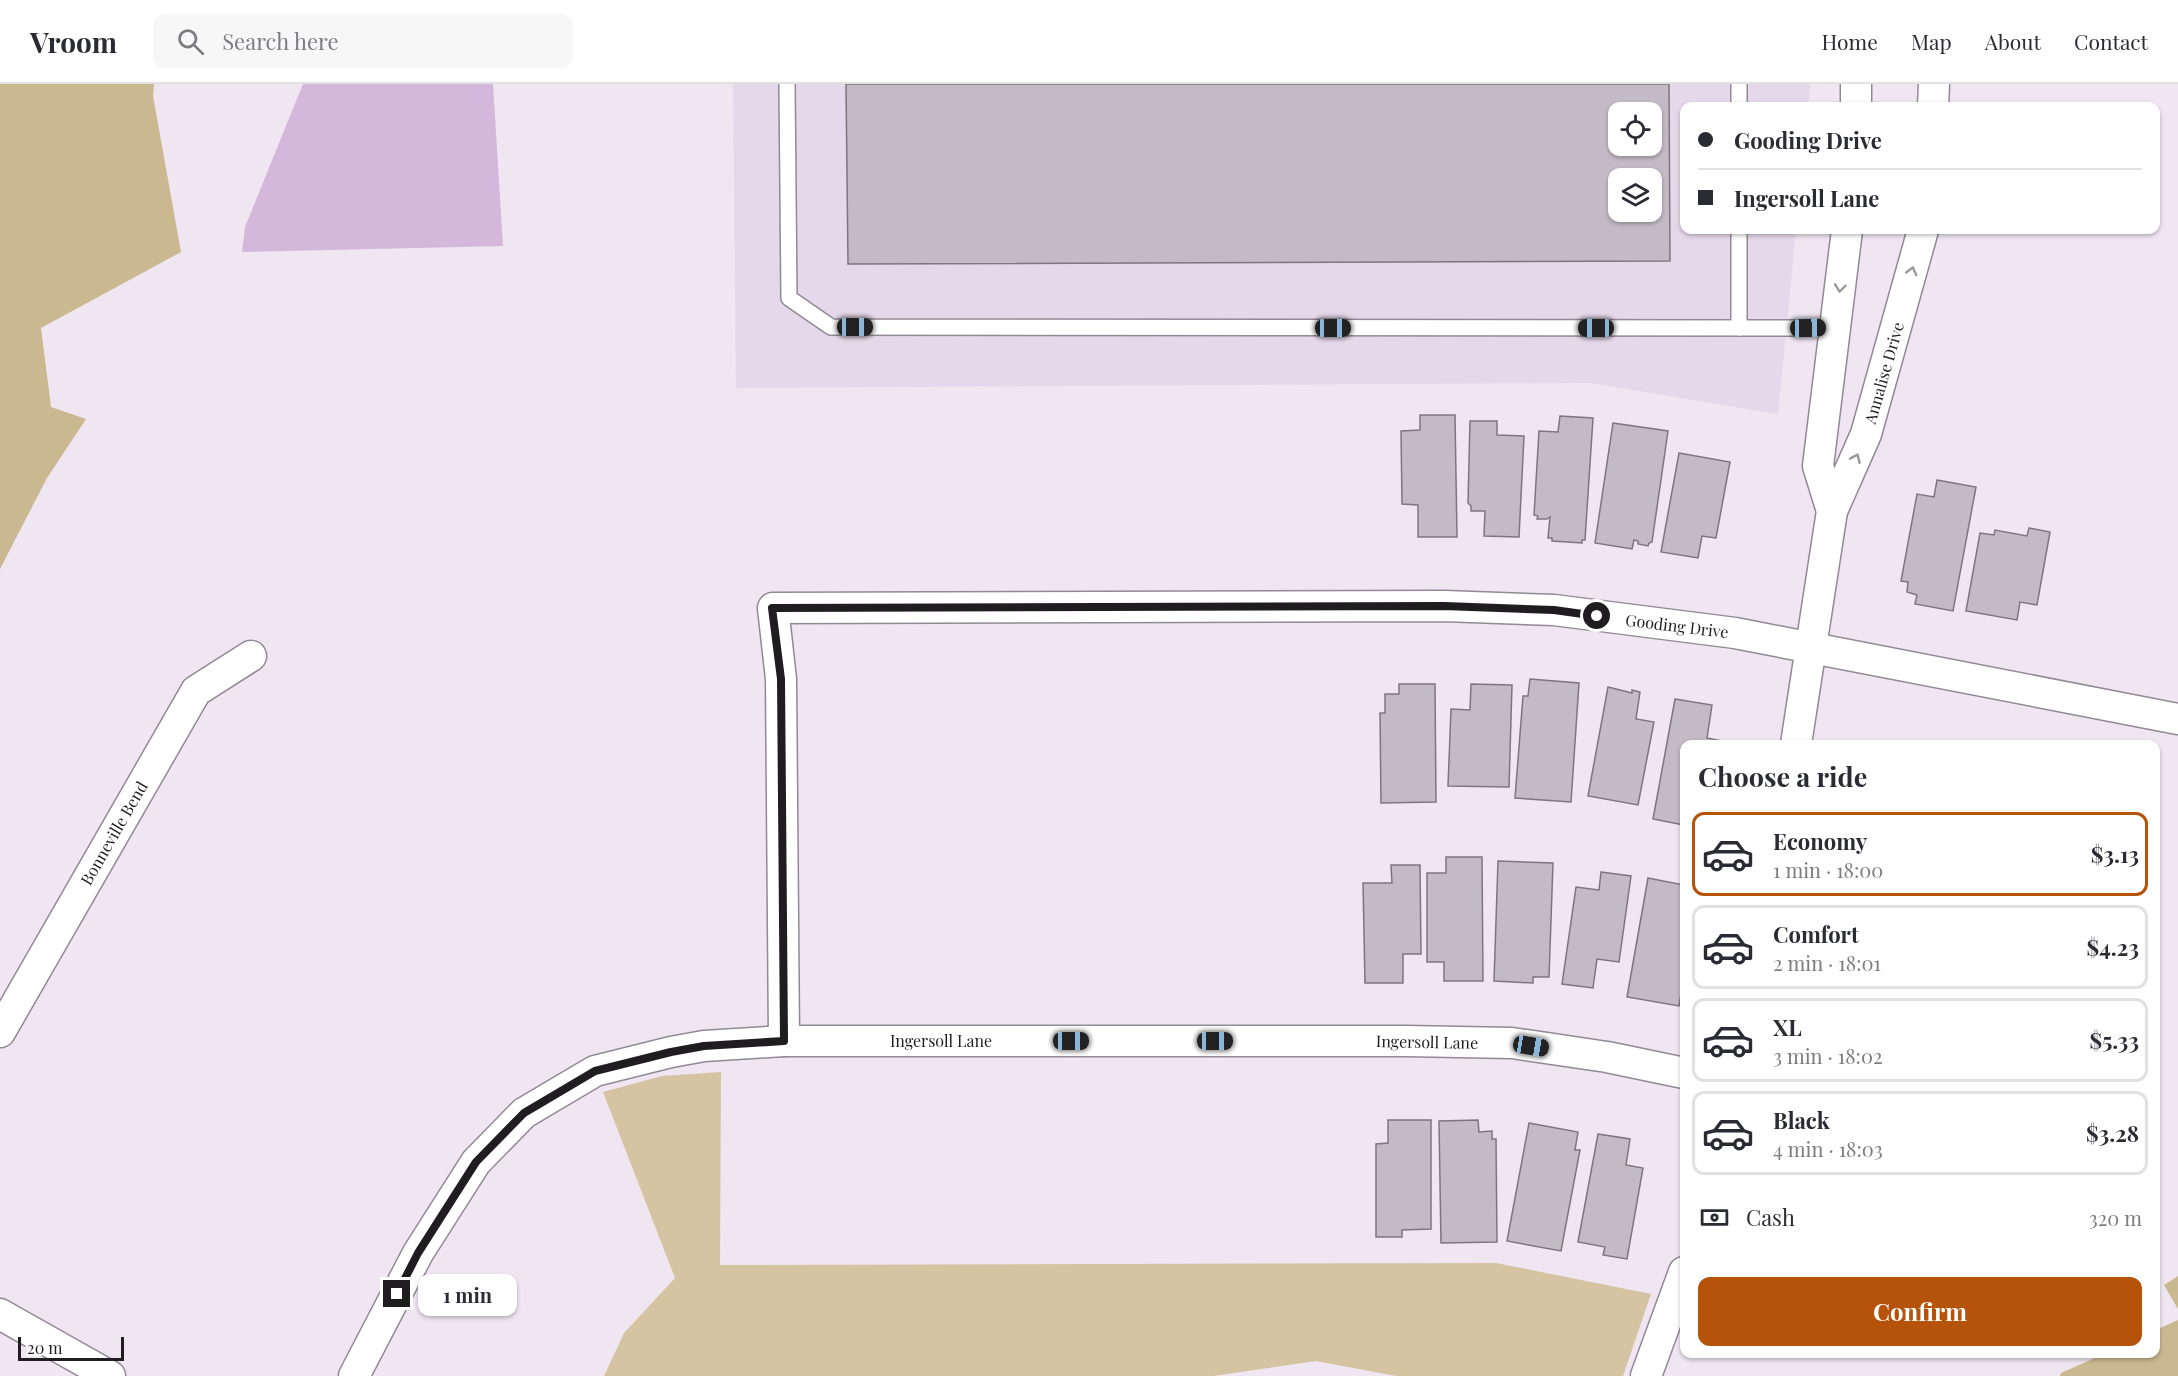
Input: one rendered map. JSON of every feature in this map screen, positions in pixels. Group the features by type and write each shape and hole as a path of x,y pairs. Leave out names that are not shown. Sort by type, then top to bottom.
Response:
{"street":[{"path":"1856,84 1856,102"},
{"path":"1933,102 1934,84"},
{"name":"Annalise Drive","path":"1832,511 1818,466 1847,234"},
{"name":"Annalise Drive","path":"1797,740 1832,511 1866,434 1922,234"},
{"name":"Gooding Drive","path":"784,1041 781,679 772,608 1444,606 1554,610 1735,633 2178,719"},
{"name":"Bonneville Bend","path":"0,1032 196,691 251,656"},
{"name":"Ingersoll Lane","path":"354,1376 418,1253 476,1162 524,1113 595,1071 671,1052 704,1046 784,1041 1512,1043 1607,1057 1680,1072"},
{"path":"1646,1376 1680,1283"},
{"path":"0,1314 110,1376"}],"lane":[{"path":"787,84 789,298 831,327 1835,328"},
{"path":"1739,84 1739,102"},
{"path":"1739,234 1739,328"}],"shaded area":[{"path":"0,84 154,84 153,96 181,252 41,328 51,407 86,419 47,478 0,569"},
{"path":"303,84 493,84 503,246 242,252 245,227"},
{"path":"733,84 1811,84 1809,102 1680,102 1680,234 1796,234 1778,414 1590,383 736,388"},
{"path":"721,1072 720,1265 1496,1263 1651,1294 1623,1376 1396,1376 1316,1361 1213,1376 604,1376 624,1333 675,1278 603,1092 662,1076"},
{"path":"2178,1276 2178,1309 2164,1285"},
{"path":"2178,1320 2178,1376 2060,1376 2061,1373 2095,1358 2160,1358 2160,1328"}],"building":[{"path":"846,84 1669,84 1670,261 848,264"},
{"path":"1420,415 1455,415 1457,537 1418,537 1418,505 1402,504 1401,431 1420,430"},
{"path":"1560,416 1593,418 1585,540 1582,540 1582,543 1552,541 1552,538 1548,538 1550,517 1537,519 1538,516 1534,515 1539,431 1558,432"},
{"path":"1470,421 1497,421 1497,435 1524,436 1519,537 1484,536 1485,511 1471,511 1468,503"},
{"path":"1613,423 1668,431 1652,542 1648,546 1638,544 1638,541 1634,540 1632,549 1595,543"},
{"path":"1679,453 1730,462 1716,538 1702,536 1698,558 1661,552"},
{"path":"1937,480 1976,487 1953,611 1915,604 1917,595 1907,592 1908,582 1901,581 1917,494 1934,497"},
{"path":"2029,528 2050,532 2037,605 2020,602 2017,620 1966,611 1980,533 1994,535 1995,530 2027,536"},
{"path":"1530,679 1579,683 1571,802 1515,798 1523,696 1528,696"},
{"path":"1399,684 1435,684 1436,802 1381,803 1380,713 1385,713 1385,694 1399,694"},
{"path":"1471,684 1512,685 1509,787 1448,786 1451,709 1470,710"},
{"path":"1608,687 1632,693 1632,690 1640,692 1636,719 1654,722 1638,805 1588,796"},
{"path":"1675,699 1712,705 1707,738 1717,740 1680,740 1680,824 1653,819"},
{"path":"1446,857 1482,857 1483,981 1444,981 1444,962 1427,962 1427,873 1446,873"},
{"path":"1498,861 1553,863 1549,977 1533,977 1533,983 1494,981"},
{"path":"1391,865 1420,865 1421,954 1403,954 1403,983 1365,983 1363,883 1392,883"},
{"path":"1601,872 1631,876 1619,962 1597,959 1593,988 1562,984 1576,887 1599,890"},
{"path":"1648,878 1680,884 1679,1006 1627,997"},
{"path":"1388,1120 1431,1120 1431,1229 1402,1230 1402,1237 1376,1237 1376,1144 1388,1143"},
{"path":"1478,1120 1479,1132 1492,1131 1492,1139 1496,1139 1497,1242 1441,1243 1439,1121"},
{"path":"1529,1123 1578,1132 1575,1150 1580,1150 1561,1251 1507,1241"},
{"path":"1598,1134 1630,1139 1626,1165 1643,1168 1627,1259 1603,1255 1605,1247 1578,1242"}],"route":[{"path":"397,1294 418,1253 476,1162 524,1113 595,1071 704,1046 784,1041 781,679 772,608 1444,606 1554,610 1597,616"}]}
